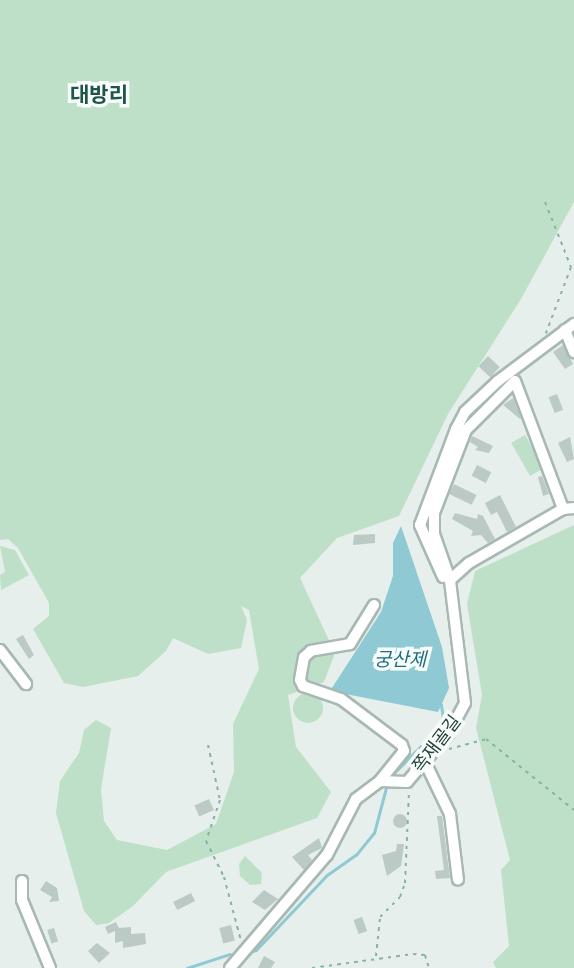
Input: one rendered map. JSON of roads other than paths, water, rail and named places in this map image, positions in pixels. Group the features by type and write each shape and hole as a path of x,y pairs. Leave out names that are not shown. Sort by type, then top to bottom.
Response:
{"street":[{"path":"568,509 468,563 450,580 444,578 426,546 420,525 428,495 465,412 541,347 569,327 574,352"},
{"name":"쪽재골길","path":"380,781 407,782 441,743 465,703 450,580 434,534 434,513 466,430 515,381 568,509"},
{"path":"230,968 243,948 327,855 356,799 380,781 404,751 402,745 341,699 303,686 300,680 304,656 311,650 350,644 374,605"},
{"path":"0,650 26,684"},
{"path":"425,762 450,814 458,880"},
{"path":"22,881 22,900 50,968"}],"water":[{"name":"궁산제","path":"401,526 442,647 449,688 438,712 330,691 381,612 393,576 393,543"}],"waterway":[{"path":"392,775 433,734 443,718 441,705"},
{"path":"249,952 256,950 327,875 356,855 374,833 386,788"},
{"path":"187,968 230,954"}],"district":[{"name":"대방리","path":"99,95"}]}
